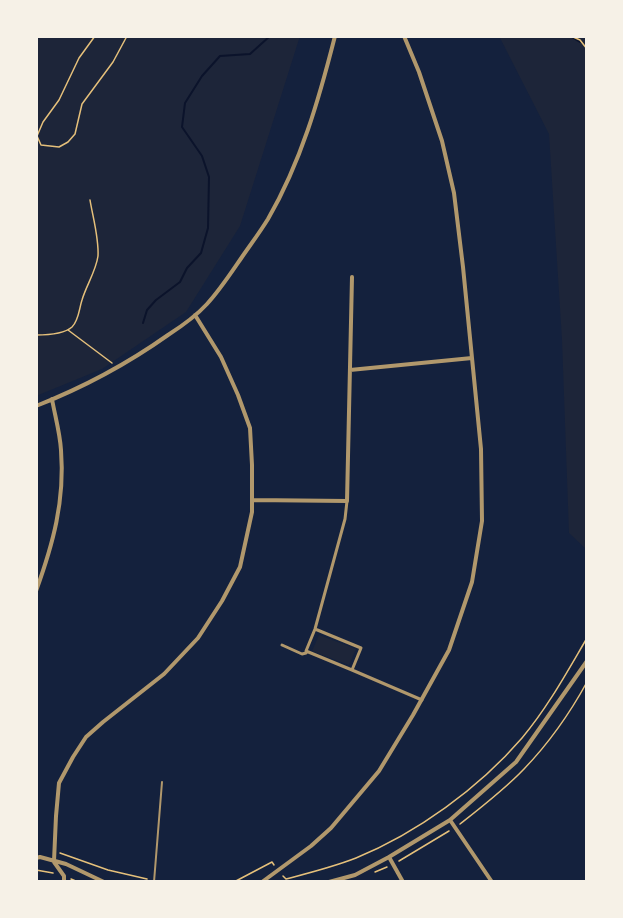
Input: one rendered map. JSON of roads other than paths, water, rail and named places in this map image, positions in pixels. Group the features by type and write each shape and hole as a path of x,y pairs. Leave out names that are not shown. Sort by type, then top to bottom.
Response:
{"street":[{"path":"36,406 76,389 150,348 188,321 207,304 267,221 282,193 302,148 335,36"},
{"path":"262,882 270,880 332,828 379,771 449,650 472,582 482,521 481,449 464,267 454,193 442,141 419,72 404,36"},
{"path":"282,645 302,654 306,653 315,629 345,519 352,277"},
{"path":"64,882 64,876 54,861 56,816 59,783 73,757 86,737 164,674 198,638 222,601 240,567 252,512 250,428 221,357 195,315"},
{"path":"350,370 472,358"},
{"path":"36,591 58,521 62,476 61,448 52,399"},
{"path":"252,500 347,501"},
{"path":"315,629 361,648 352,670"},
{"path":"306,651 422,700"},
{"path":"329,882 355,874 389,857 450,820 516,762 587,661"},
{"path":"450,820 492,882"},
{"path":"389,857 404,882"},
{"path":"36,858 66,864 104,882"}],"lane":[{"path":"154,881 162,782"}],"waterway":[{"path":"143,323 147,310 156,300 180,282 187,268 201,253 208,228 209,177 202,156 182,127 185,103 202,76 220,56 250,54 270,36"},
{"path":"570,36 580,42"}]}
